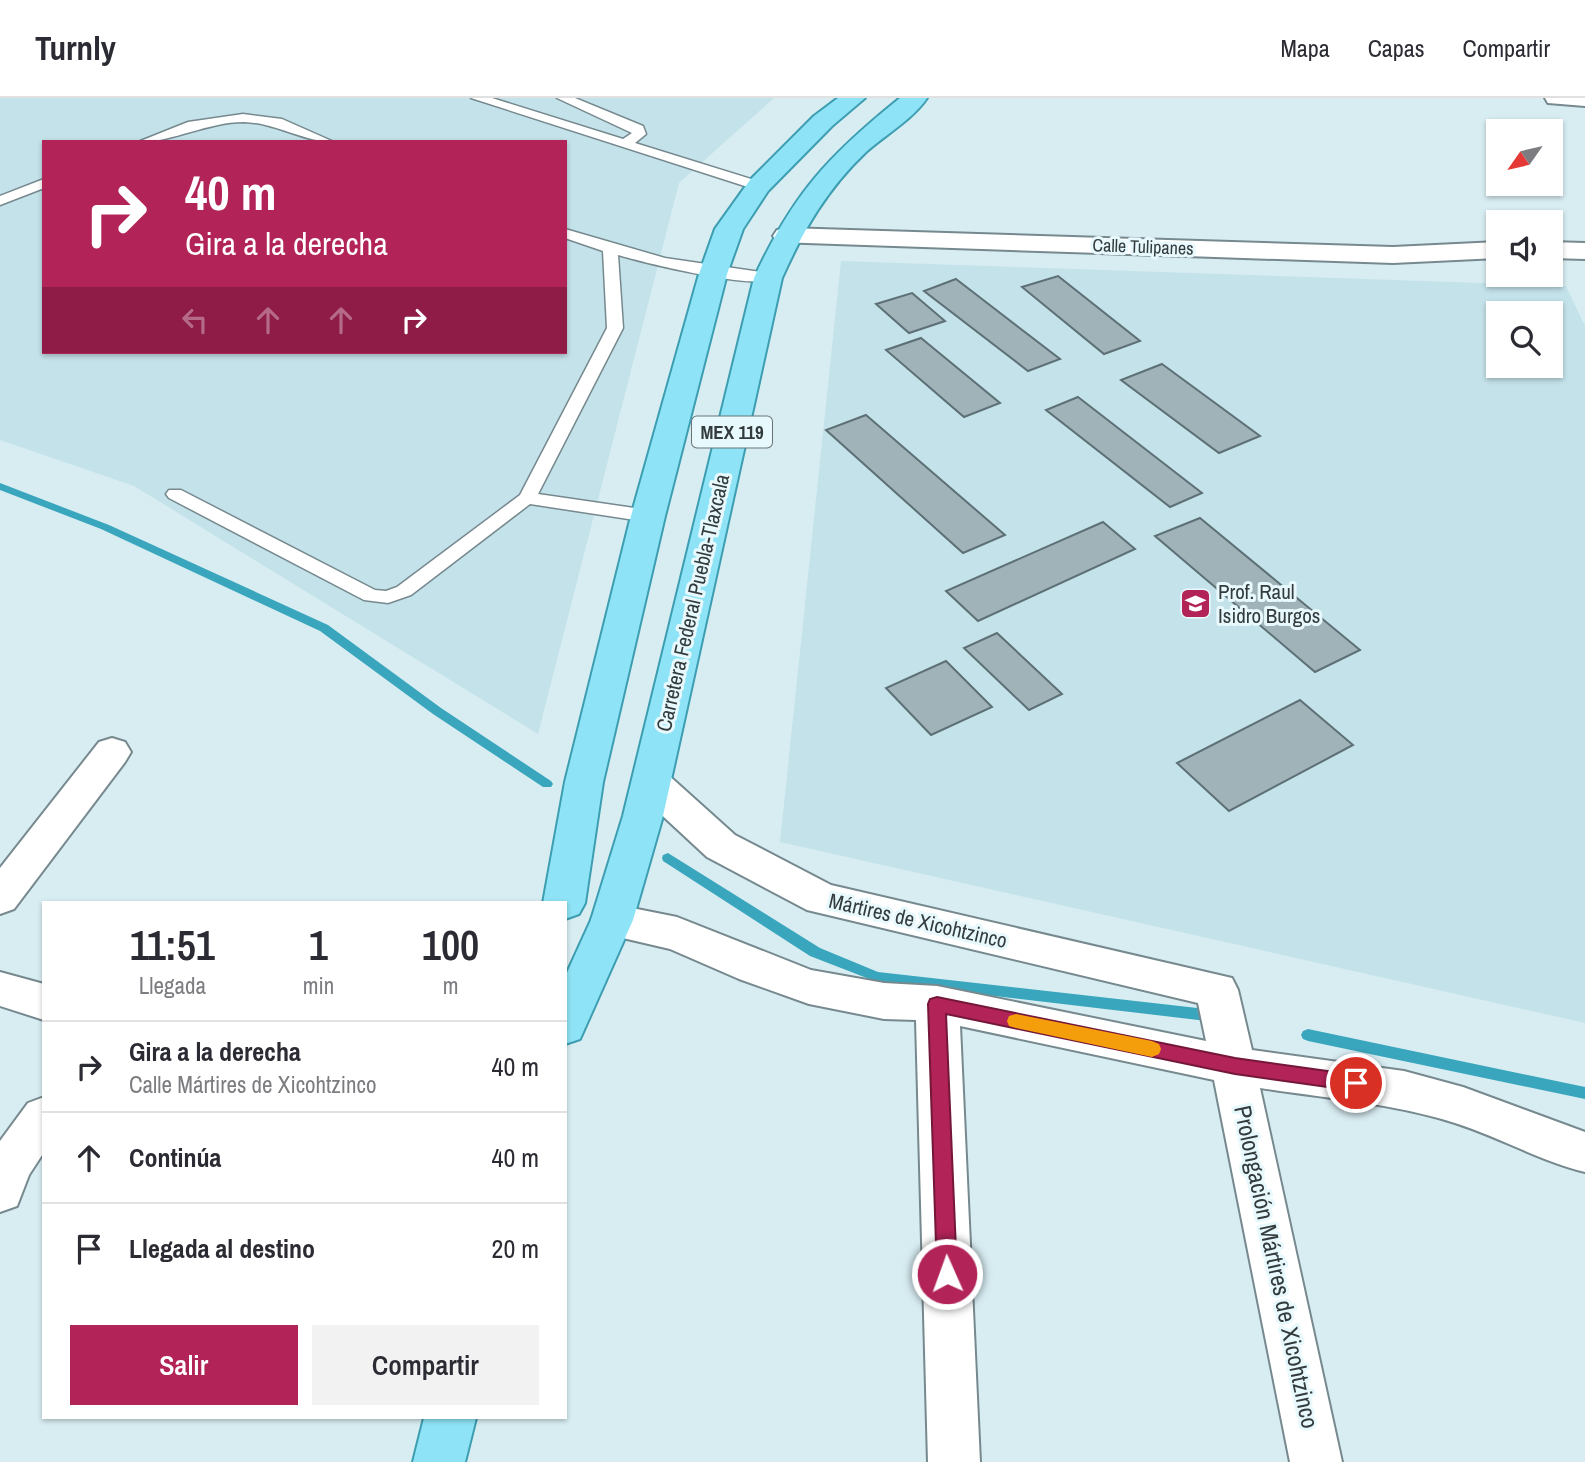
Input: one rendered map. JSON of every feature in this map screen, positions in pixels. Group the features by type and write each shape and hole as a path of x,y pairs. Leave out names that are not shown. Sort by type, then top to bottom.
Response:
{"main road":[{"name":"MEX 119","path":"564,901 584,782 648,516 713,274 729,229 759,186 823,121 853,98"},
{"name":"Carretera Federal Puebla-Tlaxcala","path":"567,1021 612,920 652,783 768,278 787,236 822,183 868,136 915,98"},
{"path":"439,1462 450,1419"}],"street":[{"path":"1557,98 1585,99"},
{"name":"Calle Tulipanes","path":"787,236 1392,255 1486,251"},
{"path":"1563,250 1585,251"},
{"path":"0,898 112,751"},
{"name":"Mártires de Xicohtzinco","path":"652,783 721,846 821,899 1217,990"},
{"path":"612,920 677,934 809,987 884,1001 937,1004 1235,1066 1404,1090 1463,1106 1565,1147 1585,1152"},
{"path":"0,989 42,1001"},
{"name":"Prolongación Mártires de Xicohtzinco","path":"1217,990 1316,1462"},
{"path":"937,1004 954,1462"},
{"path":"0,1191 6,1171 23,1142 42,1119"}],"lane":[{"path":"478,98 759,186"},
{"path":"564,98 638,129 639,134 624,144"},
{"path":"150,140 187,125 230,118 275,122 322,140"},
{"path":"0,201 42,184"},
{"path":"567,234 610,250 713,274 768,278"},
{"path":"175,494 371,596 388,597 404,591 527,498 615,328 610,250"},
{"path":"527,498 648,516"}],"shaded area":[{"path":"0,98 774,98 679,183 538,734 134,486 0,440"},
{"name":"Prof. Raul Isidro Burgos","path":"841,261 1486,283 1486,287 1566,286 1585,326 1585,1023 780,842"}],"building":[{"path":"1058,276 1140,341 1104,354 1022,287"},
{"path":"956,279 1060,359 1028,371 924,291"},
{"path":"912,293 945,321 909,333 876,304"},
{"path":"921,338 1000,403 964,417 886,350"},
{"path":"1162,364 1260,436 1219,453 1121,380"},
{"path":"1078,397 1202,493 1170,507 1046,410"},
{"path":"866,415 1005,535 963,553 826,430"},
{"path":"1200,518 1360,650 1315,672 1155,536"},
{"path":"1103,522 1135,549 978,621 946,591"},
{"path":"997,633 1062,694 1029,710 964,648"},
{"path":"946,661 992,707 931,735 886,688"},
{"path":"1300,700 1353,745 1229,811 1177,763"}],"waterway":[{"path":"0,486 105,527 324,628 437,711 547,784"},
{"path":"668,858 815,952 877,977 1215,1016"},
{"path":"1308,1035 1585,1093"}],"slow traffic":[{"path":"1016,1021 1152,1049"}],"place":[{"name":"Prof. Raul Isidro Burgos","path":"1195,604"}],"route":[{"path":"947,1274 937,1004 1235,1066 1356,1083"}]}
